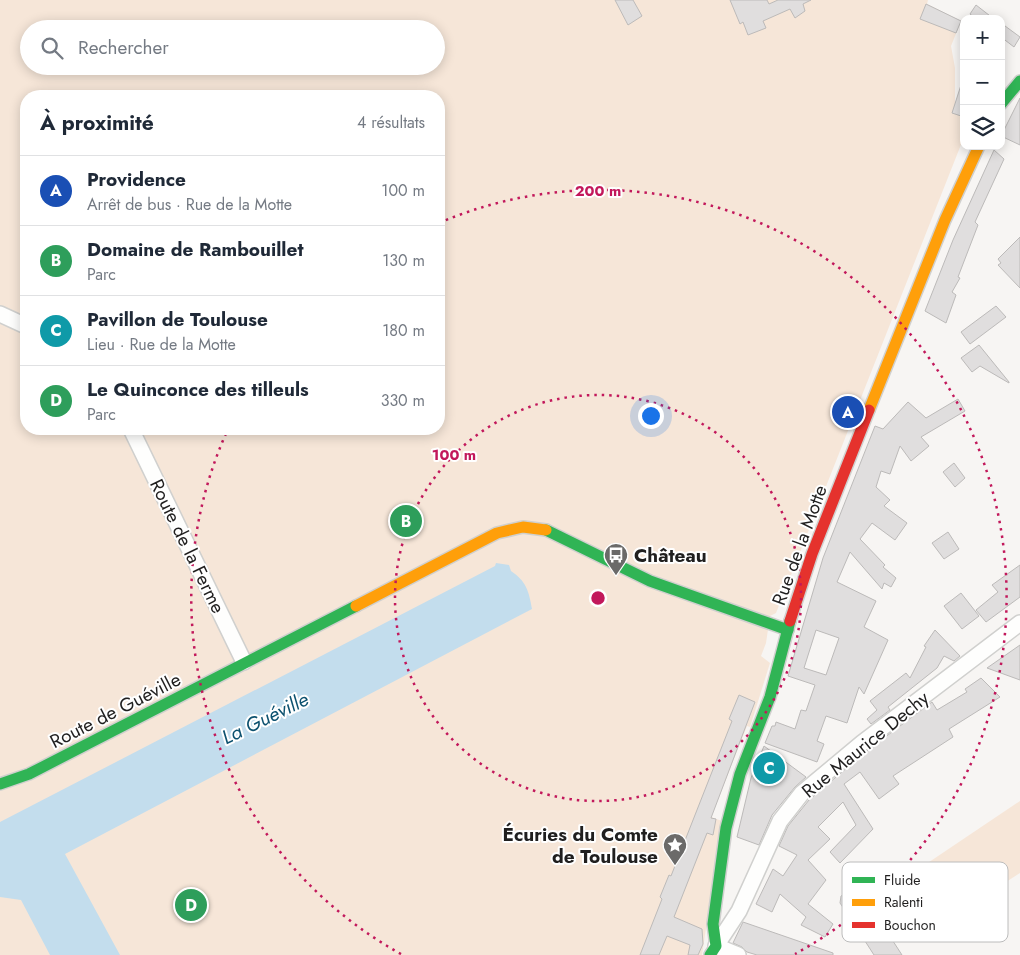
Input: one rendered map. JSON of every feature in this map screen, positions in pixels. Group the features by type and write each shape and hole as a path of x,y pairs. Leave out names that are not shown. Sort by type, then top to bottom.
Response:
{"street":[{"path":"1005,98 1013,86 1020,81"},
{"name":"Rue de la Motte","path":"968,171 971,150"},
{"name":"Rue de la Motte","path":"713,950 713,924 726,828 740,774 770,697 788,630 832,502 942,229 977,150"},
{"path":"0,314 20,323"},
{"name":"Route de la Ferme","path":"134,435 244,662"},
{"name":"Route de Guéville","path":"0,784 29,774 497,533 521,528 536,528 574,541 632,573 788,630"},
{"name":"Rue Maurice Dechy","path":"713,950 739,912 780,821 802,793 862,743 1020,623"},
{"path":"713,950 738,955"}],"shaded area":[{"path":"0,0 928,0 927,4 960,20 951,46 955,68 955,103 960,105 960,147 776,613 770,616 766,643 761,656 770,663 750,727 747,726 711,817 722,821 702,955 0,955"},
{"path":"1020,801 1020,873 1008,881 1008,862 929,862"}],"water":[{"name":"La Guéville","path":"496,563 509,565 511,571 523,583 528,592 532,609 65,854 120,955 50,955 21,900 0,897 0,822 495,566"}],"building":[{"path":"615,0 633,0 642,16 628,25"},
{"path":"730,0 767,0 769,4 778,0 811,0 803,4 805,11 795,18 790,9 763,21 766,28 748,35 743,22 740,24"},
{"path":"926,4 960,21 960,23 956,33 920,19"},
{"path":"976,5 989,15 971,15 970,14"},
{"path":"1005,26 1020,37 1014,47 1005,40"},
{"path":"960,88 960,116 952,113"},
{"path":"1020,98 1020,145 1005,138 1005,128"},
{"path":"994,150 1004,159 975,222 978,225 958,277 960,278 952,292 956,295 946,323 925,311 953,240"},
{"path":"1020,237 1020,288 998,265 1001,263 998,259"},
{"path":"996,306 1006,317 970,344 961,332"},
{"path":"979,345 1009,383 980,366 972,372 961,358"},
{"path":"958,399 965,411 921,437 929,446 911,461 900,446 890,474 881,471 876,487 890,500 884,506 907,523 895,540 872,523 860,539 885,565 883,567 896,578 891,587 884,583 882,589 850,552 837,582 876,601 864,627 888,640 864,694 859,687 847,723 826,716 817,741 824,744 817,762 765,743 772,726 775,726 776,722 795,729 801,710 806,711 815,685 788,676 823,558 875,426 883,429 908,402 926,418","holes":["816,630 839,638 826,675 804,668"]},
{"path":"954,463 965,478 955,487 943,472"},
{"path":"948,532 959,549 944,559 932,543"},
{"path":"1020,565 1020,597 986,622 976,610 998,592 992,585"},
{"path":"961,593 979,616 962,629 944,606"},
{"path":"935,630 960,656 954,661 944,656 937,668 888,707 890,710 871,724 867,719 877,710 870,701 906,673 910,678 926,647 924,646"},
{"path":"1020,645 1020,680 987,668 1010,652"},
{"path":"981,678 1000,697 949,729 953,737 893,776 899,784 879,799 860,772 844,784 873,829 840,863 830,852 856,825 843,802 818,827 830,839 808,860 826,880 808,904 833,924 825,937 801,925 806,917 780,894 772,912 756,904 773,869 783,876 797,855 779,846 788,826 809,800 868,750 932,702 937,710 967,692 965,689"},
{"path":"739,695 755,702 711,818 716,819 713,835 707,833 674,917 702,929 703,944 698,955 688,955 690,945 667,936 659,955 640,955 662,899 660,897 669,875 671,876 732,721 729,719"},
{"path":"764,746 806,777 795,787 772,815 759,845 737,837 751,778"},
{"path":"743,922 833,953 833,955 757,955 747,952 742,947 733,943"},
{"path":"866,942 894,942 902,955 874,955"}],"traffic: fast":[{"path":"1005,99 1020,81"},
{"path":"546,530 650,581 788,630"},
{"path":"0,784 29,774 356,606"},
{"path":"710,955 716,946 713,924 726,828 740,774 770,697 790,621"}],"traffic: slow":[{"path":"869,410 945,220 977,150"},
{"path":"356,606 497,533 523,527 546,530"}],"traffic: jam":[{"path":"790,621 812,554 869,410"}],"place":[{"name":"Providence","path":"848,412"},
{"name":"Domaine de Rambouillet","path":"406,521"},
{"name":"Château","path":"616,576"},
{"name":"Pavillon de Toulouse","path":"769,768"},
{"name":"Écuries du Comte de Toulouse","path":"675,866"},
{"name":"Le Quinconce des tilleuls","path":"191,905"}]}
